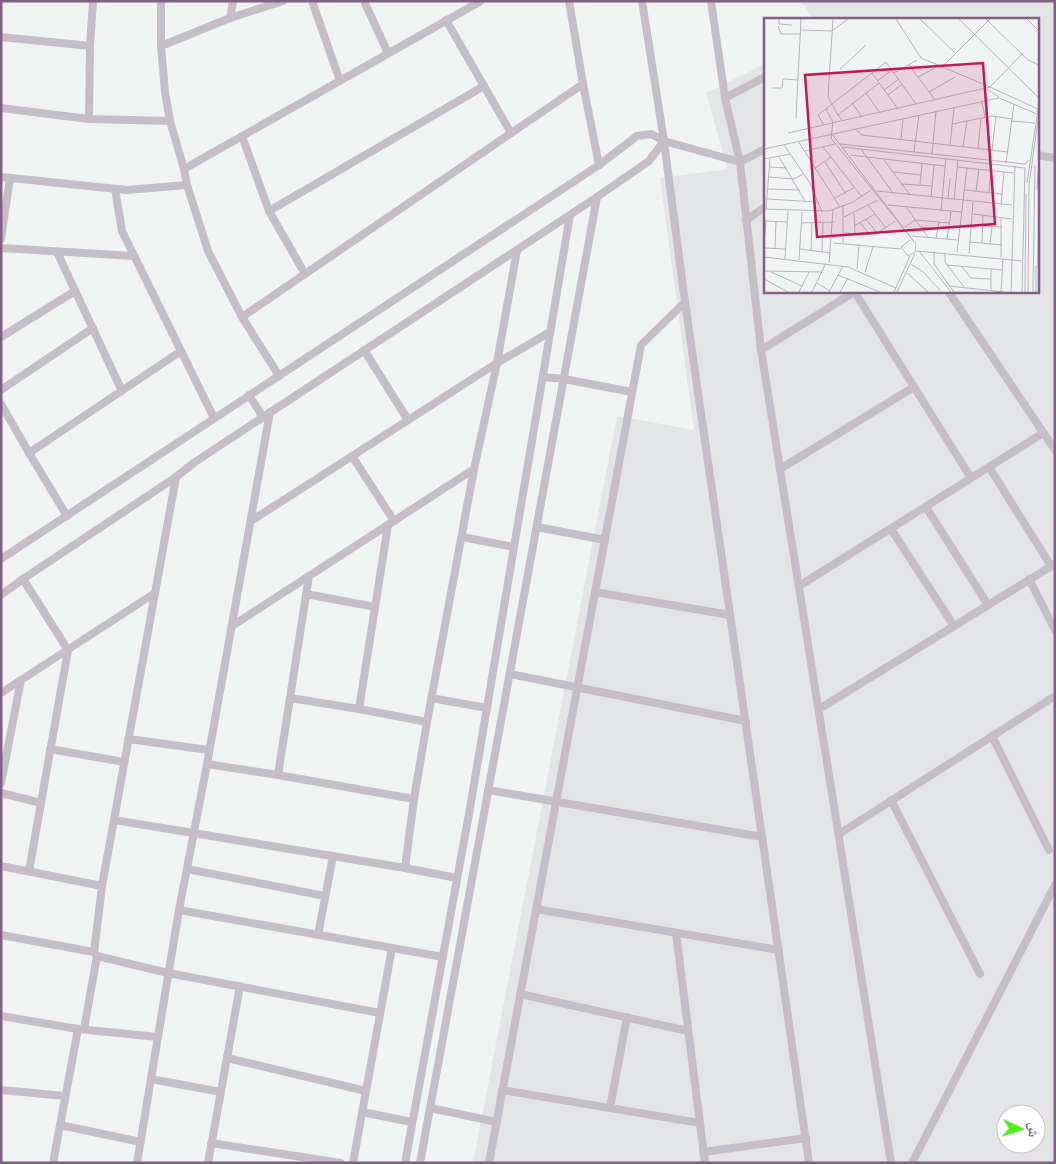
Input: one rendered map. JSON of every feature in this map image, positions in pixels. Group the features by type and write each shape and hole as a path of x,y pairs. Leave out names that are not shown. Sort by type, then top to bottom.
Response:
{"street":[{"path":"89,119 93,1"},
{"path":"161,1 161,46 165,92 170,121 187,185 208,252 242,317 279,376"},
{"path":"230,18 233,1"},
{"path":"161,46 230,18 283,1"},
{"path":"312,1 340,81"},
{"path":"364,1 388,53"},
{"path":"569,1 599,166"},
{"path":"642,1 664,141 685,302 809,1163"},
{"path":"711,1 725,98 740,162 761,350 892,1163"},
{"path":"184,169 476,2"},
{"path":"446,20 511,133"},
{"path":"1,37 90,46"},
{"path":"725,98 764,78"},
{"path":"242,317 583,84"},
{"path":"269,211 484,86"},
{"path":"1,108 89,119 170,121"},
{"path":"1,559 599,166 637,136 652,134 664,141 740,162 764,150"},
{"path":"242,136 269,211 305,274"},
{"path":"1,595 176,477 195,462 597,197 649,161 664,141"},
{"path":"1038,155 1055,158"},
{"path":"1,177 127,190 187,185"},
{"path":"1,239 10,178"},
{"path":"115,188 122,231 214,418"},
{"path":"420,1163 597,197"},
{"path":"746,220 764,208"},
{"path":"405,1163 487,708 570,214"},
{"path":"1,248 134,256"},
{"path":"405,868 414,799 431,698 474,469 497,363 517,250"},
{"path":"57,252 122,391"},
{"path":"1,337 75,291"},
{"path":"761,350 854,292 971,478"},
{"path":"949,292 1055,450"},
{"path":"489,1163 641,345 685,302"},
{"path":"1,390 93,328"},
{"path":"251,521 497,363 550,332"},
{"path":"364,350 408,420"},
{"path":"29,453 181,352"},
{"path":"543,376 632,392"},
{"path":"780,469 914,387"},
{"path":"249,395 263,417"},
{"path":"1,404 67,516"},
{"path":"137,1163 179,910 270,412"},
{"path":"799,586 1043,433"},
{"path":"352,456 391,523 358,709"},
{"path":"819,709 1053,565 989,467"},
{"path":"232,626 474,469"},
{"path":"53,1163 65,1096 96,954 102,886 176,477"},
{"path":"926,507 988,605"},
{"path":"537,527 605,540"},
{"path":"891,529 954,626"},
{"path":"462,537 514,547"},
{"path":"278,775 309,576"},
{"path":"23,579 68,650 29,871"},
{"path":"1029,579 1055,630"},
{"path":"595,592 730,615"},
{"path":"1,693 155,593"},
{"path":"306,594 375,607"},
{"path":"510,674 746,721"},
{"path":"1,783 21,680"},
{"path":"839,834 1055,696"},
{"path":"290,698 427,722"},
{"path":"431,698 487,708"},
{"path":"992,736 1049,850"},
{"path":"128,739 209,750"},
{"path":"50,748 124,762"},
{"path":"207,764 414,799"},
{"path":"488,790 762,837"},
{"path":"1,793 41,802"},
{"path":"890,800 980,974"},
{"path":"114,820 457,878"},
{"path":"318,935 333,856"},
{"path":"1,866 102,886"},
{"path":"187,870 325,896"},
{"path":"912,1163 1052,896 1055,885"},
{"path":"536,909 779,950"},
{"path":"179,910 442,957"},
{"path":"676,933 705,1163"},
{"path":"1,935 96,954 168,973 380,1013"},
{"path":"353,1163 392,948"},
{"path":"208,1163 240,986"},
{"path":"520,994 688,1031"},
{"path":"1,1016 81,1029 158,1037"},
{"path":"610,1108 627,1017"},
{"path":"227,1058 366,1090"},
{"path":"151,1079 221,1092"},
{"path":"1,1090 65,1096"},
{"path":"502,1090 700,1123"},
{"path":"430,1108 496,1122"},
{"path":"362,1112 412,1122"},
{"path":"60,1125 140,1142"},
{"path":"703,1152 806,1138"},
{"path":"211,1143 341,1163"}],"shaded area":[{"path":"801,1 1055,1 1055,1163 473,1163 617,416 694,430 660,178 728,169 706,93 764,64 764,292 1038,292 1038,18 812,18"}]}
